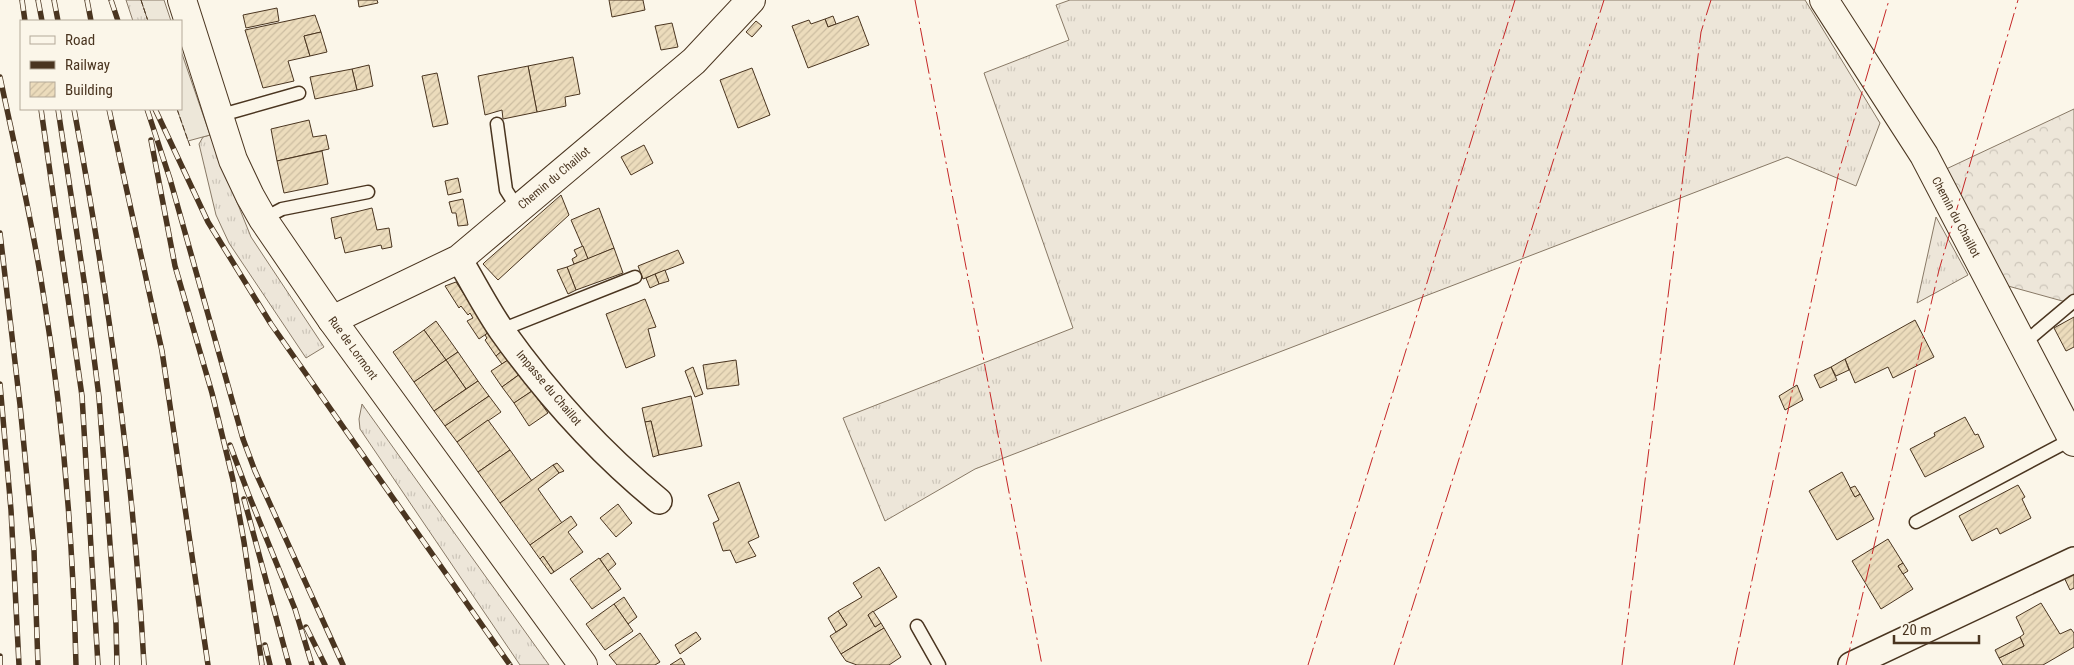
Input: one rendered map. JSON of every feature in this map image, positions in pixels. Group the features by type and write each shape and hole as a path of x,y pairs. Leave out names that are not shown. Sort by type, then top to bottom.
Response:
{"street":[{"name":"Rue de Lormont","path":"182,0 233,160 263,219 332,320 583,665"},
{"name":"Chemin du Chaillot","path":"332,320 459,259 694,61 751,0"},
{"name":"Chemin du Chaillot","path":"1824,0 1924,155 2073,440"},
{"name":"Impasse du Chaillot","path":"459,259 502,330 562,407 622,471 659,501"},
{"path":"1852,665 2074,560"}],"lane":[{"path":"218,116 299,92"},
{"path":"496,124 506,190 518,209"},
{"path":"263,219 282,209 368,192"},
{"path":"502,330 635,277"},
{"path":"2023,344 2074,301"},
{"path":"1916,522 2073,440"},
{"path":"917,626 939,665"}],"green space":[{"path":"126,0 141,0 148,20 133,20"},
{"path":"1070,0 1805,0 1880,123 1856,186 1787,157 975,469 885,521 843,418 1073,328 984,73 1069,40 1056,5"},
{"path":"2074,109 2074,298 2066,302 2008,286 1944,170"},
{"path":"210,135 251,237 324,347 306,358 229,243 216,215 199,144 203,137"},
{"path":"1936,217 1968,275 1917,303"},
{"path":"362,404 549,665 520,665 360,429 359,419"}],"shaded area":[{"path":"141,0 164,0 171,20 148,20"},
{"path":"182,54 210,135 188,141 177,110 182,110"}],"building":[{"path":"358,0 377,0 378,3 359,7"},
{"path":"609,0 643,0 645,10 612,17"},
{"path":"277,8 279,21 246,28 243,15"},
{"path":"315,15 321,32 304,36 310,56 288,61 294,81 263,88 245,30"},
{"path":"833,16 836,24 828,27 825,19"},
{"path":"858,16 869,45 808,68 792,26 809,20 811,24 825,19 828,27"},
{"path":"756,21 762,26 752,37 746,32"},
{"path":"672,23 678,47 661,50 655,26"},
{"path":"321,32 327,52 310,56 304,36"},
{"path":"573,57 580,94 565,97 566,106 537,112 528,66"},
{"path":"369,65 373,86 357,90 352,69"},
{"path":"528,66 537,112 503,119 502,110 485,115 478,76"},
{"path":"752,68 770,115 738,128 720,80"},
{"path":"352,69 357,90 315,99 310,77"},
{"path":"437,73 448,124 433,127 422,76"},
{"path":"309,120 313,137 326,135 329,149 277,161 271,129"},
{"path":"644,145 653,163 631,175 621,157"},
{"path":"322,151 328,184 284,193 277,161"},
{"path":"458,178 461,192 448,195 445,181"},
{"path":"561,195 569,215 498,280 483,264"},
{"path":"463,199 468,225 458,226 456,213 452,213 449,202"},
{"path":"372,208 377,230 389,228 392,247 382,249 381,245 345,253 341,237 335,239 331,218"},
{"path":"599,208 614,248 588,259 571,220"},
{"path":"583,246 588,259 574,264 572,259 577,256 574,250"},
{"path":"614,248 623,273 576,290 567,267"},
{"path":"678,250 684,263 643,279 638,266"},
{"path":"567,267 576,290 568,294 557,270"},
{"path":"665,270 669,281 659,284 655,274"},
{"path":"655,274 659,284 650,288 646,278"},
{"path":"456,282 489,332 479,339 467,321 473,318 470,313 468,315 461,306 459,308 445,286"},
{"path":"645,299 656,327 648,329 655,356 626,368 606,314"},
{"path":"2074,317 2074,347 2066,351 2054,328"},
{"path":"1915,320 1934,357 1893,378 1888,367 1855,383 1845,359"},
{"path":"436,321 458,352 446,360 424,330"},
{"path":"424,330 446,360 414,382 393,352"},
{"path":"489,332 502,351 496,356 485,340 487,338 485,335"},
{"path":"502,351 508,360 502,364 496,356"},
{"path":"458,352 478,381 466,389 446,360"},
{"path":"1845,359 1849,370 1836,376 1831,367"},
{"path":"446,360 466,389 434,411 414,382"},
{"path":"508,360 520,374 502,387 491,371"},
{"path":"736,360 739,385 707,389 703,365"},
{"path":"693,367 703,394 695,397 685,371"},
{"path":"1831,367 1837,380 1820,388 1814,375"},
{"path":"520,374 532,391 514,403 502,387"},
{"path":"478,381 489,396 445,426 434,411"},
{"path":"1797,385 1803,400 1785,410 1779,396"},
{"path":"532,391 548,413 529,426 514,403"},
{"path":"489,396 501,412 457,442 445,426"},
{"path":"691,396 702,446 659,455 651,421 645,422 642,408"},
{"path":"1965,417 1975,435 1978,434 1984,447 1925,477 1910,449 1935,436 1934,433"},
{"path":"488,420 510,450 478,472 457,442"},
{"path":"651,421 659,455 653,457 645,422"},
{"path":"510,450 532,481 500,503 478,472"},
{"path":"557,463 564,471 559,473 553,465"},
{"path":"553,465 559,473 538,489 562,523 530,545 500,503"},
{"path":"1842,472 1855,497 1860,494 1874,519 1837,540 1809,491"},
{"path":"739,482 759,537 748,542 756,556 736,563 730,550 723,551 713,523 719,520 708,495"},
{"path":"2018,485 2025,497 2022,499 2031,518 2000,534 1997,528 1972,541 1959,516"},
{"path":"1855,486 1860,494 1855,497 1850,488"},
{"path":"618,504 632,523 616,537 600,518"},
{"path":"571,516 577,525 568,532 583,552 554,572 543,556 540,559 530,545"},
{"path":"1888,539 1903,563 1898,566 1913,589 1881,609 1852,561"},
{"path":"608,553 616,564 608,571 600,559"},
{"path":"543,556 554,572 551,574 540,559"},
{"path":"599,558 621,589 592,609 570,579"},
{"path":"1903,563 1908,571 1903,574 1898,566"},
{"path":"879,567 897,597 868,615 875,627 881,623 884,628 841,654 830,636 847,625 838,611 862,597 853,583"},
{"path":"2074,568 2074,588 2070,590 2062,573"},
{"path":"624,597 637,617 628,624 614,604"},
{"path":"2041,603 2060,634 2071,629 2074,633 2074,647 2043,665 2003,665 1999,658 2024,646 2020,637 2024,634 2016,617"},
{"path":"614,604 633,631 605,650 586,624"},
{"path":"838,611 847,625 836,632 828,618"},
{"path":"873,611 881,623 875,627 868,615"},
{"path":"884,628 901,657 889,665 857,665 846,661 841,654"},
{"path":"696,632 701,639 680,654 675,645"},
{"path":"640,633 660,662 655,665 617,665 609,655"},
{"path":"2020,637 2024,646 1999,658 1995,650"},
{"path":"681,658 685,665 670,665"}],"railway":[{"path":"22,0 25,20"},
{"path":"38,0 42,20"},
{"path":"54,0 58,20"},
{"path":"87,0 91,20"},
{"path":"111,0 118,20"},
{"path":"0,77 34,238 50,338 70,524 76,665"},
{"path":"41,110 82,396 98,665"},
{"path":"58,110 85,287 99,397 116,624 117,665"},
{"path":"74,110 98,247 118,386 134,525 144,665"},
{"path":"109,110 162,351 208,665"},
{"path":"147,110 170,179 243,439 255,471 343,665"},
{"path":"155,110 208,222 271,324 510,665"},
{"path":"151,140 175,266 212,393 233,480 262,665"},
{"path":"0,233 20,405 34,550 38,665"},
{"path":"0,384 11,510 19,665"},
{"path":"230,445 295,609 312,665"},
{"path":"244,499 289,665"},
{"path":"306,627 325,665"},
{"path":"265,645 270,665"},
{"path":"0,656 0,665"}],"fence":[{"path":"141,0 148,20"},
{"path":"177,110 190,146"}],"power":[{"path":"915,0 1042,665"},
{"path":"1308,665 1515,0"},
{"path":"1394,665 1604,0"},
{"path":"1622,665 1701,32 1711,0"},
{"path":"1734,665 1839,171 1889,0"},
{"path":"1846,665 1939,270 2018,0"}]}
